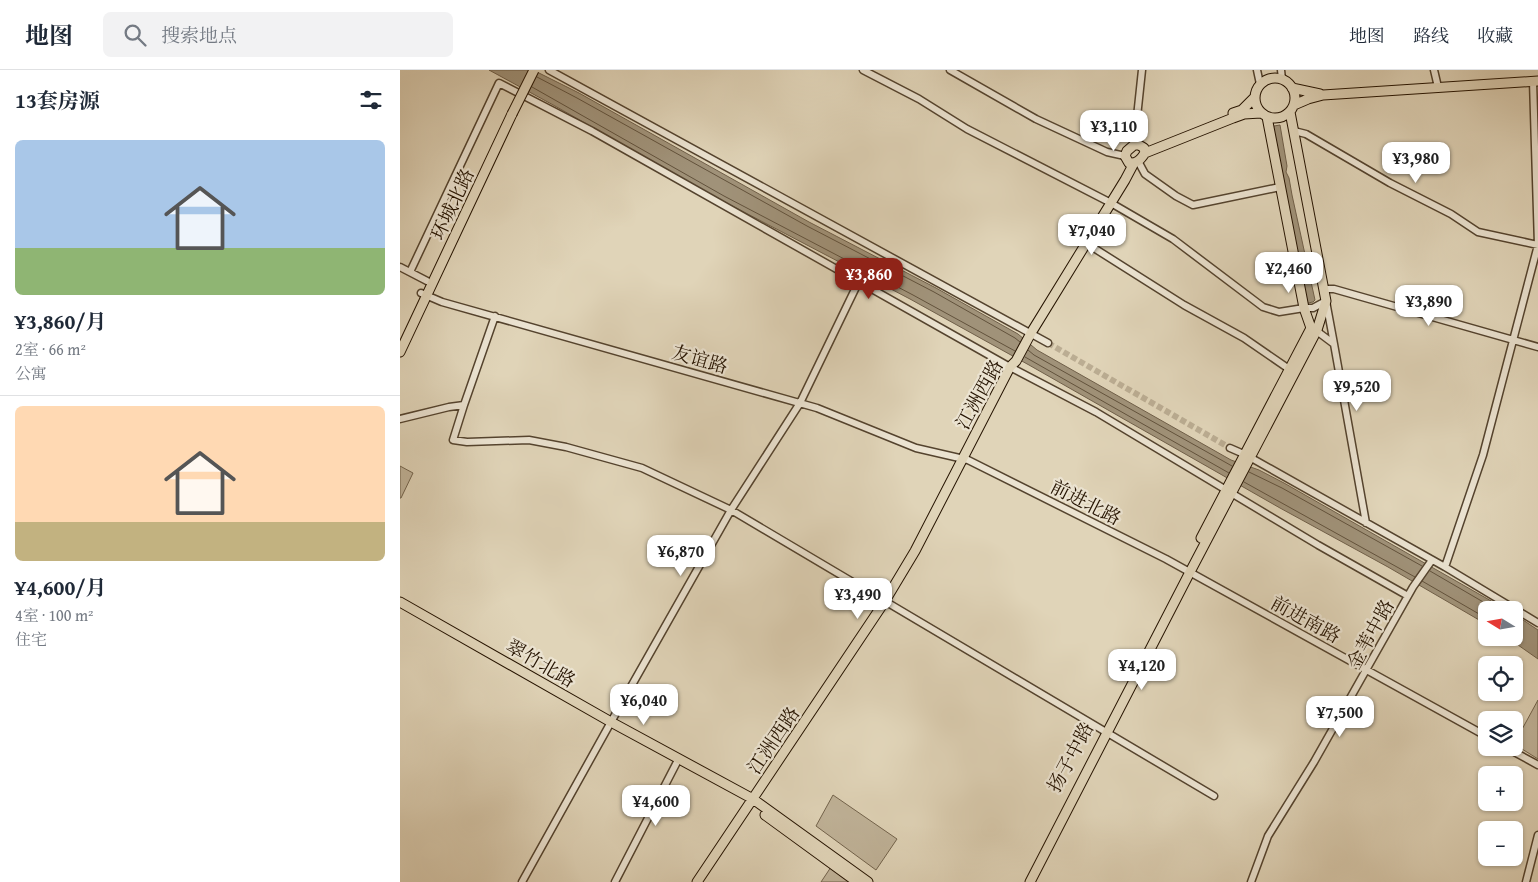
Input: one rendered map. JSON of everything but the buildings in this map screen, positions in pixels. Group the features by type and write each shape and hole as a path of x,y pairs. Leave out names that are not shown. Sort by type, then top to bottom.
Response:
{"main road":[{"name":"环城北路","path":"400,352 424,295 510,113 528,70"},
{"name":"环城北路","path":"400,340 424,295 427,281 510,113 534,70"},
{"path":"1144,151 1139,145 1134,145 1125,156 1129,163 1136,162 1144,151 1242,110 1254,97 1257,88 1264,81 1281,75 1292,88 1295,96 1292,108 1294,130 1326,301 1314,329 1247,459"},
{"path":"1144,151 1244,114 1280,118 1292,108 1308,99 1323,95 1536,81"},
{"path":"1292,88 1323,95"},
{"path":"1254,97 1256,106 1264,115 1304,308 1314,329"},
{"name":"江洲西路","path":"704,882 754,803 920,553 1013,366 1136,162"},
{"path":"1247,459 1290,369 1314,329"},
{"name":"扬子中路","path":"1030,882 1187,570 1247,459"},
{"name":"翠竹北路","path":"400,602 677,762 754,803 857,882"},
{"name":"翠竹北路","path":"400,608 754,803 868,882"},
{"name":"扬子中路","path":"1024,882 1104,732"},
{"name":"江洲西路","path":"697,882 754,803"}],"street":[{"path":"549,70 1030,336 1048,343"},
{"path":"864,70 919,99 967,128 1111,203 1173,239 1264,307 1279,312 1313,308 1326,301 1366,523"},
{"path":"950,70 1036,119 1107,152 1125,156"},
{"path":"1134,145 1142,70"},
{"path":"1257,70 1260,84"},
{"path":"1434,70 1438,87"},
{"path":"1445,567 1483,455 1538,245 1536,81"},
{"path":"410,272 499,83 592,130 858,283 1096,412 1231,490 1318,545 1408,596"},
{"path":"1294,130 1306,134 1390,183 1451,214 1478,232 1538,245"},
{"path":"1136,162 1145,174 1176,196 1193,205 1280,187"},
{"path":"1086,243 1184,304 1244,338 1290,369"},
{"path":"400,267 427,281"},
{"path":"522,882 731,510 800,403 858,283"},
{"path":"1324,289 1334,289 1538,346"},
{"name":"友谊路","path":"424,295 442,302 818,408 916,448 966,459"},
{"path":"495,316 453,440 467,442 529,440 566,447 642,468 731,510 1214,796"},
{"path":"1314,329 1334,344"},
{"path":"400,419 464,405"},
{"path":"1230,448 1366,523 1430,561 1445,567 1538,623"},
{"name":"前进北路","path":"966,459 1187,570"},
{"name":"金苇中路","path":"1251,882 1268,836 1314,762 1368,670 1413,587 1430,561"},
{"name":"前进南路","path":"1187,570 1478,732"},
{"path":"1521,756 1538,766"},
{"path":"615,882 677,762"},
{"path":"1526,882 1538,835"}],"shaded area":[{"path":"400,466 413,473 401,498 400,498"},
{"path":"1538,700 1538,759 1523,750 1523,728"},
{"path":"833,795 897,839 876,870 816,826"},
{"path":"831,867 851,882 821,882"}],"water":[{"path":"489,70 533,70 579,93 809,222 936,288 1018,334 1037,350 1231,460 1259,470 1284,483 1491,601 1478,601 1478,619 1029,365 910,299 721,200"},
{"path":"1280,125 1287,166 1286,172 1289,178 1315,300 1308,303 1272,130 1274,126"},
{"path":"1523,620 1538,630 1538,659 1519,646 1523,646"}],"tunnel":[{"path":"1048,343 1230,448"}]}
